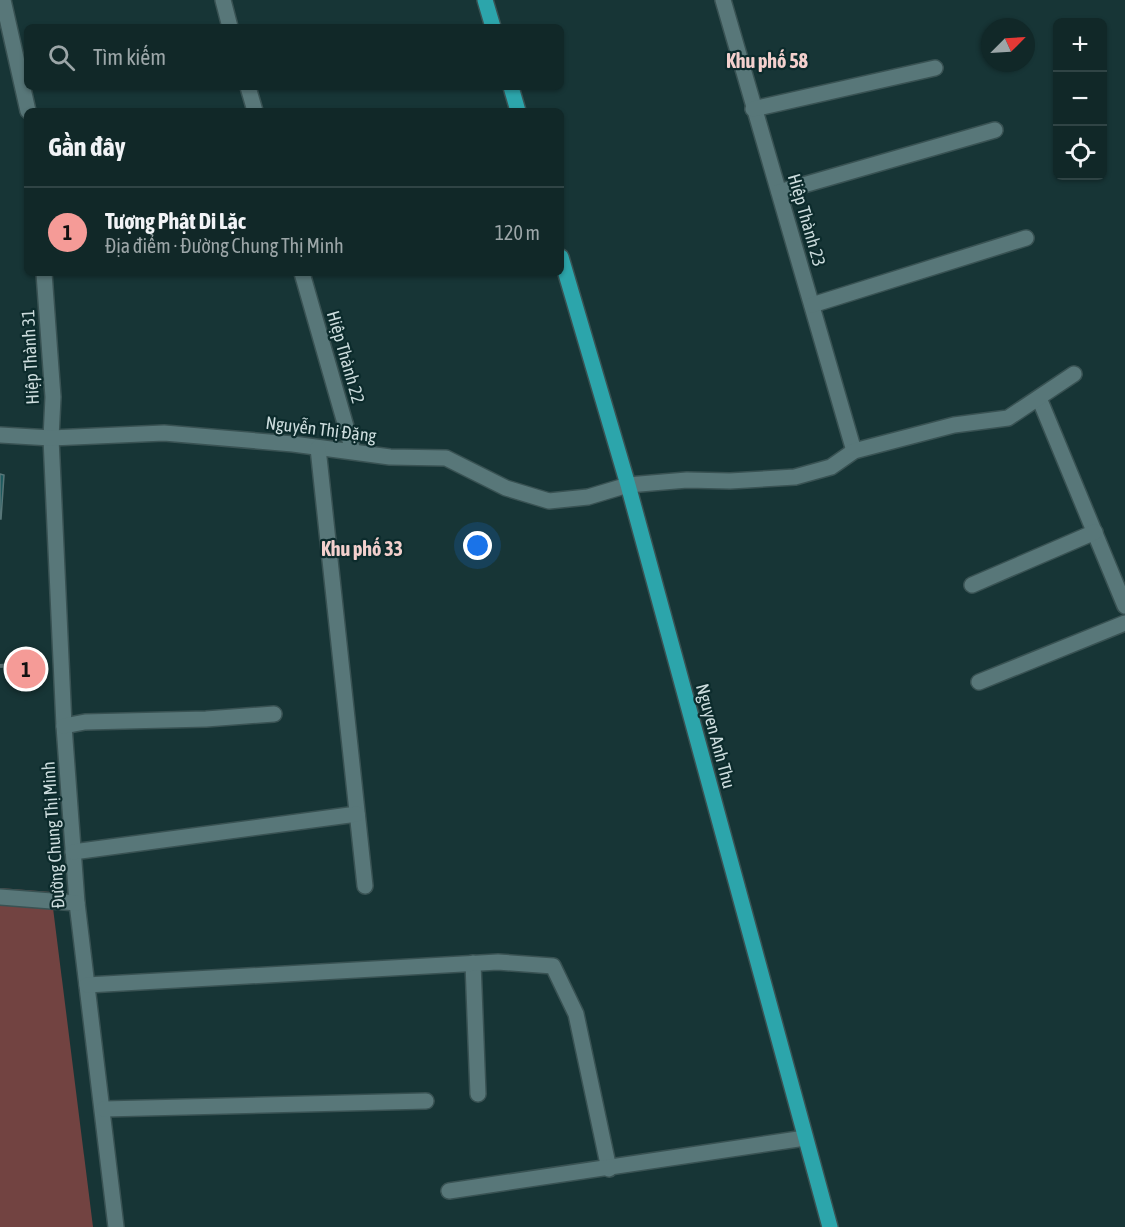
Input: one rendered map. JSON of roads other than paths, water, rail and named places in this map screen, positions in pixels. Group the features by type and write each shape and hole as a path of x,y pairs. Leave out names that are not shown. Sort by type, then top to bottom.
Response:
{"main road":[{"path":"485,0 492,24"},
{"path":"512,90 517,108"},
{"name":"Nguyen Anh Thu","path":"564,267 628,485 830,1227"}],"street":[{"path":"223,0 229,24"},
{"name":"Hiệp Thành 23","path":"723,0 854,451"},
{"path":"3,9 27,108"},
{"path":"753,109 935,68"},
{"path":"249,90 254,108"},
{"path":"779,192 995,130"},
{"path":"812,305 1026,238"},
{"name":"Hiệp Thành 31","path":"44,276 53,397 51,438"},
{"name":"Hiệp Thành 22","path":"303,276 353,451"},
{"name":"Nguyễn Thị Đặng","path":"0,435 51,438 164,433 353,451 390,457 446,458 506,488 549,501 588,497 628,485 687,480 730,481 795,477 831,467 854,451 954,426 1008,418 1074,374"},
{"path":"1039,398 1125,606"},
{"name":"Đường Chung Thị Minh","path":"51,438 64,726 77,903 104,1109 116,1227"},
{"path":"318,448 365,886"},
{"path":"972,585 1095,532"},
{"path":"978,682 1125,623"},
{"path":"64,726 85,722 206,720 274,714"},
{"path":"74,852 357,814"},
{"path":"0,897 77,903"},
{"path":"87,985 473,963 498,962 553,966 576,1014 609,1169"},
{"path":"473,963 478,1094"},
{"path":"104,1109 426,1101"},
{"path":"449,1191 609,1169 805,1138"}],"place":[{"name":"Tượng Phật Di Lặc","path":"26,669"}],"district":[{"name":"Khu phố 58","path":"767,60"},
{"name":"Khu phố 33","path":"362,548"}]}
